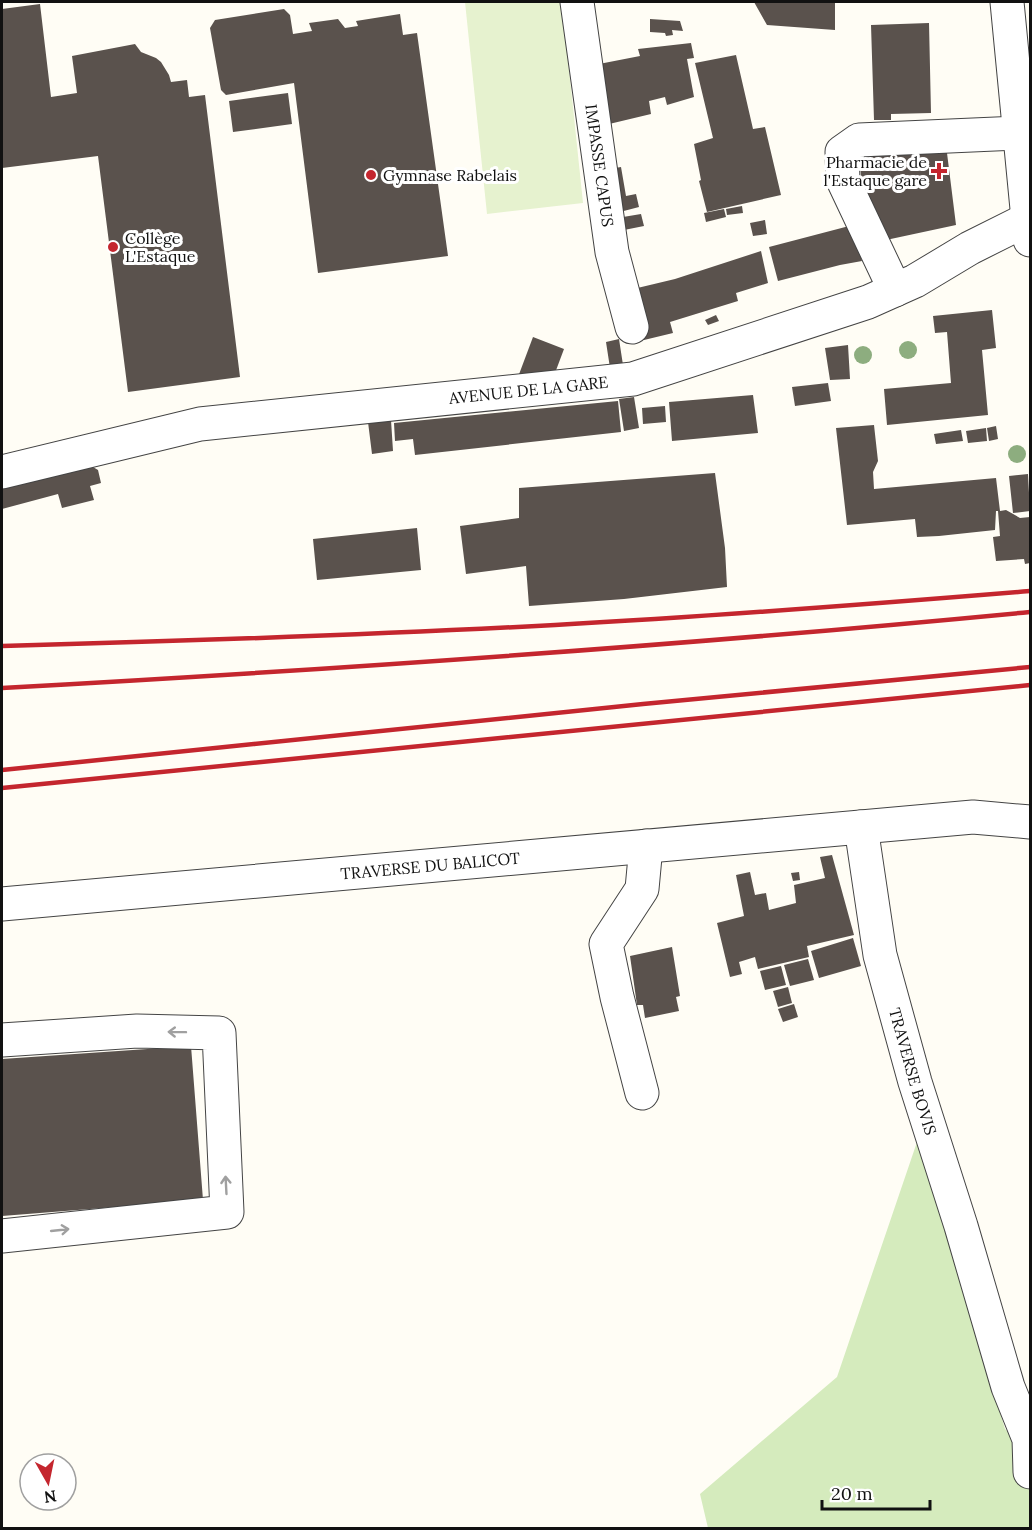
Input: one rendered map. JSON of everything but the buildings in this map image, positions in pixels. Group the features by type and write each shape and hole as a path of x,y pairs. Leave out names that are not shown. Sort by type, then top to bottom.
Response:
{"street":[{"name":"IMPASSE CAPUS","path":"577,2 612,252 632,327"},
{"path":"1007,2 1029,231"},
{"path":"895,290 843,180 842,152 859,140 1020,133"},
{"name":"AVENUE DE LA GARE","path":"2,472 200,424 633,379 868,302 915,281 970,248 1029,231"},
{"path":"861,827 973,817 1030,822"},
{"name":"TRAVERSE DU BALICOT","path":"2,904 861,827"},
{"name":"TRAVERSE BOVIS","path":"861,827 880,956 915,1082 961,1226 1008,1387 1029,1439 1030,1472"},
{"path":"642,1093 616,997 606,944 642,889 646,846"},
{"path":"2,1040 137,1031 219,1033 227,1212 2,1236"}],"green space":[{"path":"465,2 562,2 583,203 487,214"},
{"path":"917,1142 920,1143 1005,1429 1030,1452 1030,1528 708,1528 700,1494 837,1377"}],"railway":[{"path":"2,646 555,625 793,610 1030,591"},
{"path":"2,688 516,655 1030,612"},
{"path":"2,770 1030,667"},
{"path":"2,788 1030,685"}],"place":[{"name":"Pharmacie de l'Estaque gare","path":"939,171"},
{"name":"Gymnase Rabelais","path":"371,175"},
{"name":"Collège L'Estaque","path":"113,247"}]}
